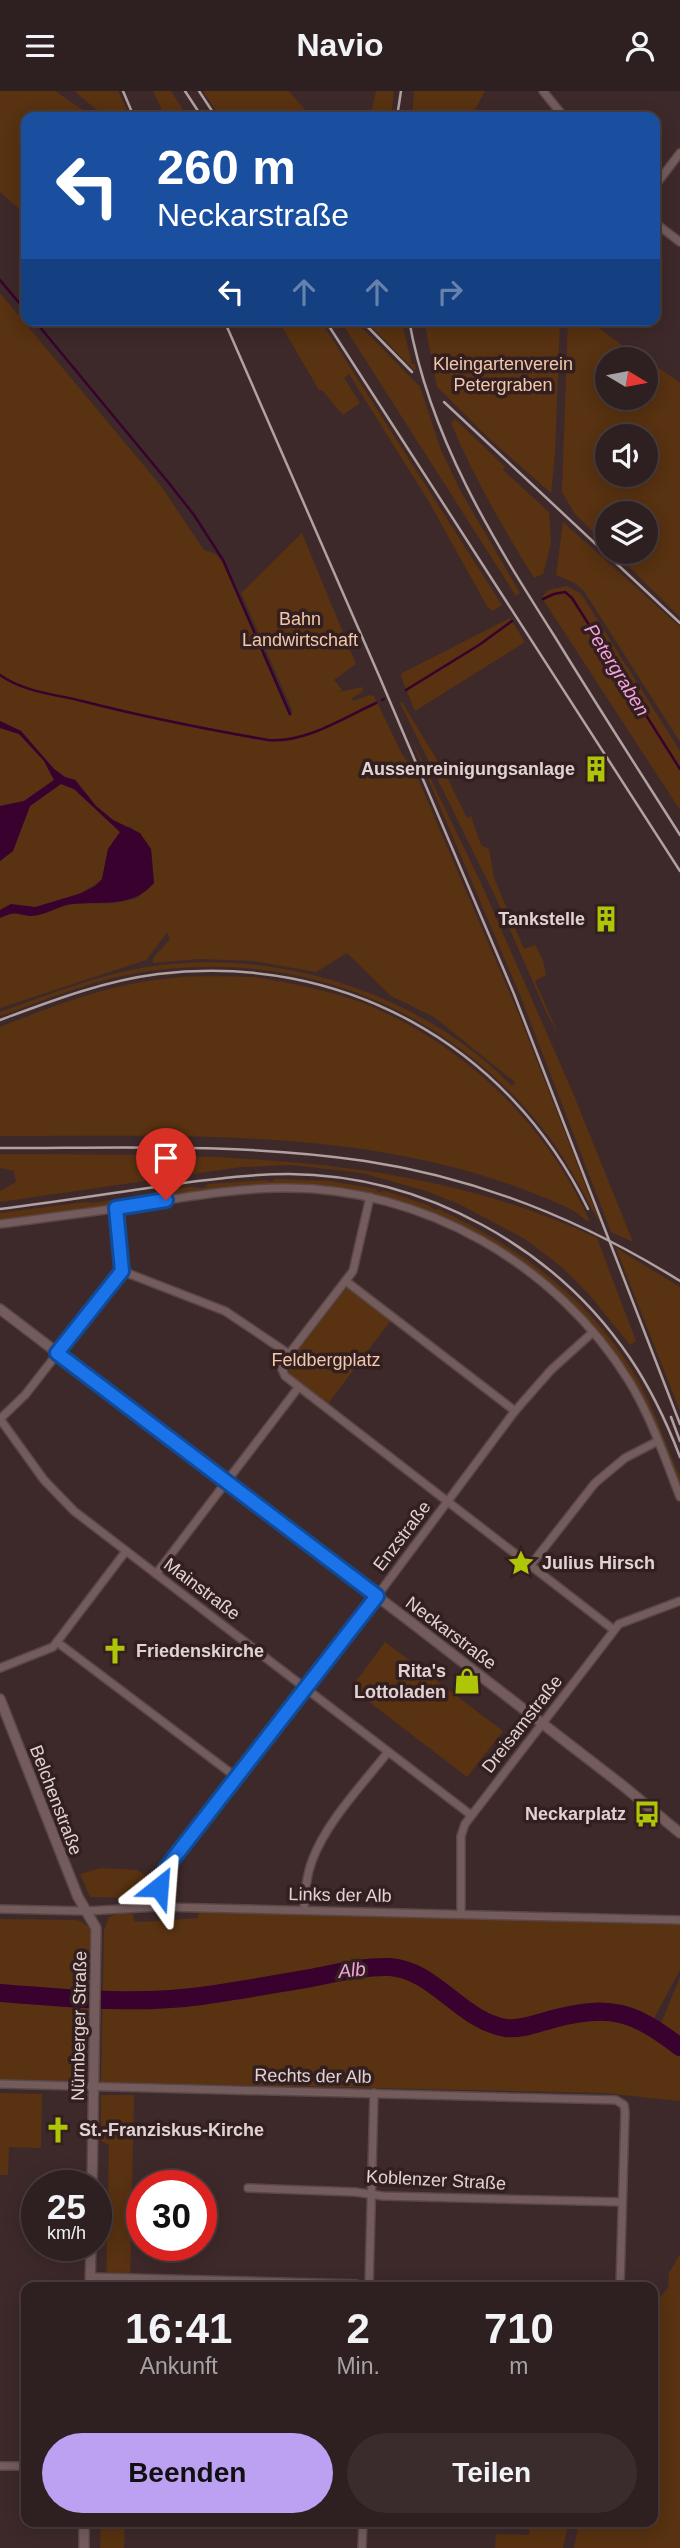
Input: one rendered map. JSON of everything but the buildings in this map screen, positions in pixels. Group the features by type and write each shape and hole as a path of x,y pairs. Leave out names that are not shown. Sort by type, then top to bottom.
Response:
{"street":[{"path":"542,91 560,112"},
{"path":"660,179 680,153"},
{"path":"660,227 680,242"},
{"path":"0,1224 216,1194 282,1188 370,1197 426,1214 473,1235 542,1282 569,1305 593,1332 634,1390 680,1497"},
{"path":"370,1197 354,1271 289,1354 282,1369 285,1376 614,1630"},
{"path":"0,1419 25,1395 122,1271 116,1208"},
{"path":"122,1271 225,1311 289,1354"},
{"path":"347,1282 515,1411"},
{"name":"Neckarstraße","path":"0,1309 225,1483 377,1596 680,1833"},
{"name":"Enzstraße","path":"158,1907 163,1872 377,1596 515,1411 551,1370 593,1332"},
{"path":"156,1574 298,1388"},
{"name":"Mainstraße","path":"0,1419 61,1500 471,1815"},
{"path":"530,1566 595,1483 625,1458 658,1441"},
{"path":"0,1668 46,1651 57,1642 126,1551"},
{"name":"Dreisamstraße","path":"461,1913 461,1836 471,1815 619,1624 680,1601"},
{"path":"57,1642 236,1777"},
{"name":"Belchenstraße","path":"0,1699 78,1897 86,1911"},
{"path":"304,1910 307,1877 318,1847 332,1824 388,1752"},
{"name":"Links der Alb","path":"0,1909 86,1911 158,1907 680,1920"},
{"name":"Nürnberger Straße","path":"86,1911 96,1928 92,2170"},
{"name":"Rechts der Alb","path":"0,2084 617,2100 624,2105 622,2202"},
{"path":"368,2282 374,2093"},
{"name":"Koblenzer Straße","path":"248,2188 622,2202"},
{"path":"620,2282 622,2202"},
{"path":"90,2282 91,2261"},
{"path":"0,2466 21,2466"},
{"path":"83,2548 84,2527"},
{"path":"362,2548 363,2527"}],"green space":[{"path":"0,91 55,91 86,112 21,112 21,211 0,192"},
{"path":"74,91 118,91 128,112 100,112"},
{"path":"153,91 171,91 185,112 163,112"},
{"path":"203,91 289,91 307,112 217,112"},
{"path":"376,91 394,91 392,112 371,112"},
{"path":"414,91 485,91 474,112 412,112"},
{"name":"Bahn Landwirtschaft","path":"0,293 21,318 21,326 28,326 161,486 204,550 216,554 223,563 289,716 293,712 241,593 302,533 356,664 334,680 342,690 339,692 363,687 362,692 352,698 353,701 374,696 401,752 419,781 519,1015 601,1225 557,1148 511,1092 467,1054 418,1022 367,997 312,979 255,969 197,967 119,976 0,1016 0,1012 54,992 128,971 196,963 246,964 296,971 344,984 390,1002 434,1025 475,1053 512,1086 516,1083 434,1017 391,996 347,953 316,972 254,961 199,959 153,963 153,958 170,939 167,933 146,960 0,1008 0,918 16,911 31,916 71,904 116,903 137,898 154,883 151,849 131,827 113,820 96,806 76,780 65,777 54,769 21,731 0,721"},
{"path":"282,326 324,326 502,605 492,611 487,606 429,502 349,374 344,378 360,403 343,415 322,390 319,390"},
{"path":"344,326 360,326 420,387 441,450 460,490 520,593 516,596"},
{"path":"371,326 402,326 412,364 415,364 414,370"},
{"name":"Kleingartenverein Petergraben","path":"425,326 560,326 551,493 493,442 437,387"},
{"name":"Kleingartenverein Petergraben","path":"568,326 596,326 624,347 595,347 595,410 658,410 658,367 680,383 680,617 626,564 658,564 658,501 595,501 595,534 575,514 562,492"},
{"name":"Kleingartenverein Petergraben","path":"455,419 505,467 503,470 549,512 551,543 543,574 534,578 500,521 451,423"},
{"path":"563,522 595,551 595,564 610,564 680,627 680,742 584,591 575,583 556,575"},
{"path":"567,586 580,593 585,600 680,751 680,810 542,597 548,590"},
{"path":"510,618 525,642 415,711 401,677 402,673"},
{"path":"402,702 446,775 467,818 471,816 481,845 489,849 494,878 524,949 535,945 543,960 546,975 535,981 559,1035 547,1014 497,900 400,703"},
{"path":"0,728 19,734 44,761 54,780 24,801 0,806"},
{"path":"410,736 480,881 573,1093 633,1242 611,1232 520,995"},
{"path":"61,784 74,789 120,832 108,849 102,879 79,894 59,902 33,907 13,906 0,910 0,861 13,851 30,806"},
{"path":"182,977 254,977 295,984 363,1003 400,1020 468,1064 498,1091 550,1152 572,1186 590,1222 544,1197 461,1169 397,1155 331,1145 199,1137 0,1136 0,1027 63,1003 128,985"},
{"path":"0,1154 152,1155 304,1163 380,1173 454,1188 526,1209 597,1238 636,1341 630,1345 588,1293 563,1268 525,1239 459,1204 426,1191 362,1173 292,1165 242,1167 0,1202 0,1191 16,1182 14,1171 0,1168"},
{"path":"275,1179 330,1181 376,1189 378,1192 385,1191 438,1209 524,1258 573,1298 596,1321 616,1347 635,1375 654,1412 680,1477 680,1486 644,1402 601,1335 567,1299 530,1267 489,1240 445,1218 399,1201 351,1190 286,1185 238,1187 0,1220 0,1213 93,1203 190,1187 204,1188 208,1184 265,1180 272,1182"},
{"path":"616,1248 680,1287 680,1411"},
{"name":"Feldbergplatz","path":"347,1287 391,1320 327,1405 295,1382 289,1372 289,1366 293,1356"},
{"path":"385,1642 503,1731 467,1777 351,1688"},
{"path":"100,1868 137,1870 152,1880 148,1894 140,1898 90,1897 80,1874"},
{"path":"199,1911 680,1925 680,1970 650,2026 658,2031 680,1977 680,2101 603,2093 101,2082 104,1930 109,1917 133,1914 134,1921 142,1922 198,1918"},
{"path":"0,1919 75,1920 90,1928 89,2083 0,2080"},
{"path":"0,2093 42,2094 41,2148 9,2147 8,2175 0,2175"},
{"path":"101,2095 134,2095 132,2170 126,2170 126,2261 131,2261 130,2282 106,2282 107,2261 112,2261 112,2170 108,2170 109,2145 101,2141"},
{"path":"680,2254 680,2548 574,2548 578,2527 658,2527 658,2300 668,2288 669,2273"},
{"path":"101,2527 125,2527 124,2548 100,2548"},
{"path":"530,2527 568,2527 563,2548 495,2548 496,2534 529,2535"}],"shaded area":[{"path":"0,721 21,731 54,769 75,780 96,806 113,820 140,833 151,849 154,883 146,891 117,902 73,904 36,916 14,914 0,918 0,910 11,904 35,907 82,893 95,886 102,879 108,849 120,832 74,789 61,784 30,806 13,851 0,861 0,806 24,801 54,780 44,761 19,734 0,728"}],"waterway":[{"path":"0,280 21,305"},
{"path":"39,326 194,515 223,560 290,714"},
{"name":"Petergraben","path":"543,599 565,592 572,598 680,769"},
{"path":"406,690 479,645 512,621"},
{"path":"0,675 40,692 268,740 310,734 376,703"},
{"name":"Alb","path":"0,1993 100,2000 176,1999 360,1969 390,1967 421,1977 475,2016 506,2028 524,2027 573,2014 606,2012 634,2018 680,2047"}],"railway":[{"path":"123,91 132,112"},
{"path":"185,91 199,112"},
{"path":"199,91 213,112"},
{"path":"398,112 401,91"},
{"path":"227,326 514,994 680,1424"},
{"path":"329,326 680,871"},
{"path":"367,326 412,372"},
{"path":"410,326 432,405 466,486 532,600 680,835"},
{"path":"444,402 680,623"},
{"path":"0,1020 97,987 158,974 225,971 291,978 353,995 411,1021 465,1056 513,1100 554,1151 588,1209"},
{"path":"0,1148 137,1147 274,1151 365,1161 407,1169 448,1178 529,1205 606,1239 680,1281"},
{"path":"0,1209 213,1179 289,1174 339,1178 389,1188 436,1203 482,1225 525,1251 564,1283 599,1318 645,1382 680,1457"},
{"path":"671,1417 680,1441"}],"place":[{"name":"Aussenreinigungsanlage","path":"596,769"},
{"name":"Tankstelle","path":"606,919"},
{"name":"Julius Hirsch","path":"521,1563"},
{"name":"Friedenskirche","path":"115,1651"},
{"name":"Rita's Lottoladen","path":"467,1681"},
{"name":"Neckarplatz","path":"647,1814"},
{"name":"St.-Franziskus-Kirche","path":"58,2130"}],"route":[{"path":"159,1887 166,1868 377,1596 57,1353 122,1271 116,1208 166,1200"}]}
